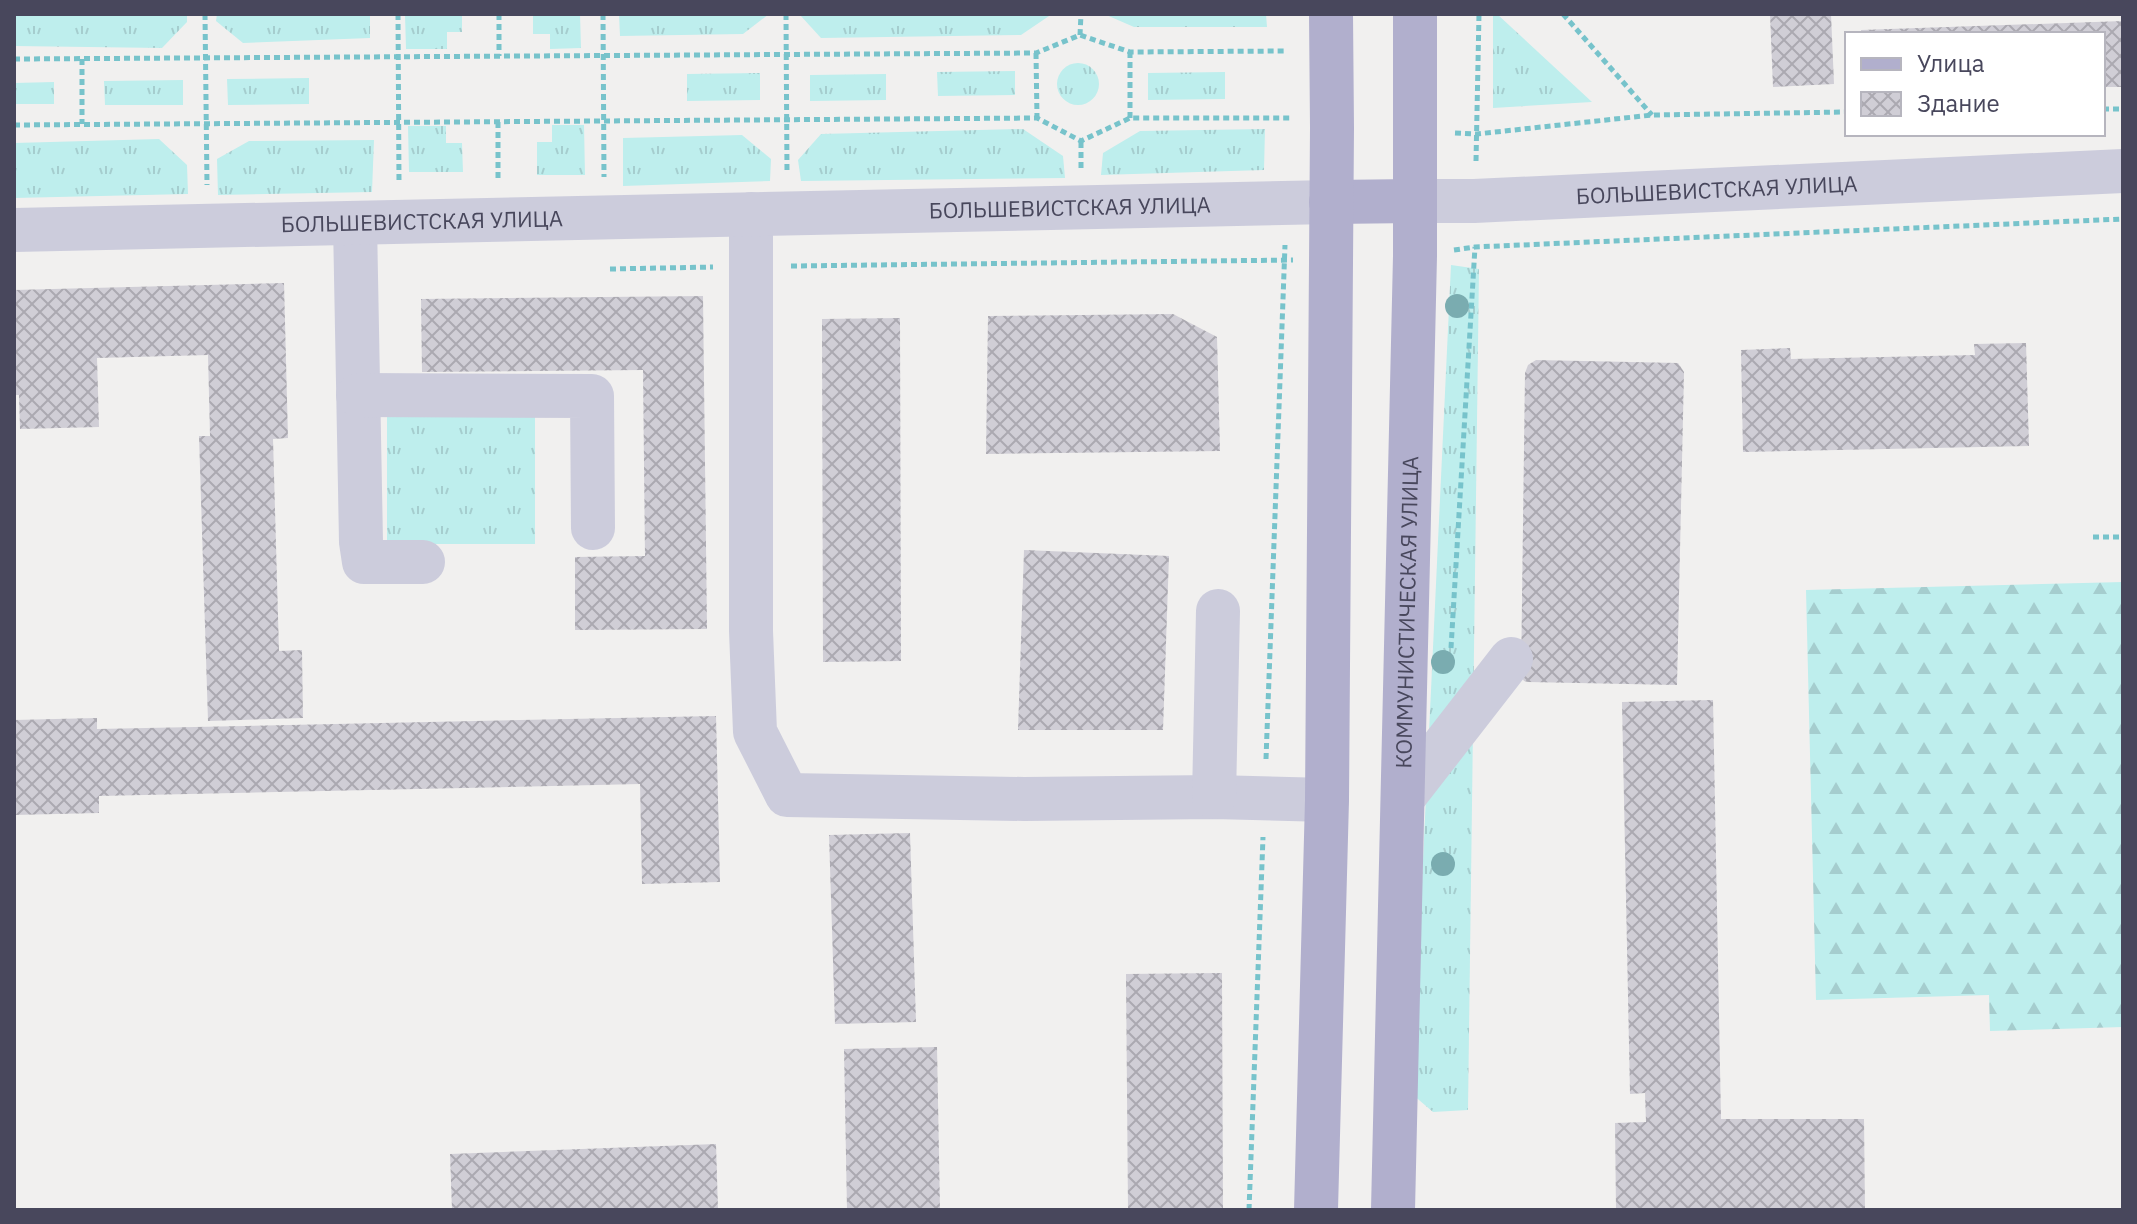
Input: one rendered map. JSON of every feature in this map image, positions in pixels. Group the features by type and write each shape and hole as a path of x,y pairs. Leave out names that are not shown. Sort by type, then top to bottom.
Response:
{"main road":[{"path":"1316,1210 1327,800 1331,14"},
{"name":"КОММУНИСТИЧЕСКАЯ УЛИЦА","path":"1393,1210 1417,132 1415,14"},
{"name":"БОЛЬШЕВИСТСКАЯ УЛИЦА","path":"1331,202 1415,201"}],"street":[{"name":"БОЛЬШЕВИСТСКАЯ УЛИЦА","path":"1415,201 1474,201 2123,171"},
{"name":"БОЛЬШЕВИСТСКАЯ УЛИЦА","path":"14,230 1331,202"},
{"path":"769,214 751,631 755,732 787,795 1024,799 1264,797 1327,800"},
{"path":"355,223 361,542 364,562 423,562"},
{"path":"358,395 592,396 593,528"},
{"path":"1214,797 1218,611"},
{"path":"1403,798 1511,659"}],"path":[{"path":"205,14 207,226"},
{"path":"398,14 399,185 413,185"},
{"path":"499,14 499,56"},
{"path":"603,14 604,184"},
{"path":"769,214 787,120 786,14"},
{"path":"1080,35 1081,14"},
{"path":"1451,650 1475,262 1479,14"},
{"path":"1563,14 1652,115"},
{"path":"14,59 1036,53 1080,35 1130,52 1285,51"},
{"path":"1130,52 1130,118"},
{"path":"1036,53 1037,118"},
{"path":"82,59 82,124"},
{"path":"1417,132 1477,134 1652,115 1845,112"},
{"path":"14,125 1037,118 1081,141 1130,118 1286,117 1332,128"},
{"path":"498,122 498,185"},
{"path":"1249,1210 1287,204"},
{"path":"2093,537 2123,537"}],"green space":[{"path":"14,14 187,14 187,22 162,48 14,46"},
{"path":"217,14 370,14 370,38 243,43 216,21"},
{"path":"405,14 462,14 462,32 447,32 447,49 406,49"},
{"path":"533,14 580,14 581,48 550,49 550,34 533,34"},
{"path":"619,14 769,14 743,34 620,36"},
{"path":"1052,14 1021,35 821,38 800,15"},
{"path":"1104,14 1266,14 1267,27 1134,27"},
{"path":"1493,14 1497,14 1592,102 1493,108"},
{"path":"1078,63 1093,69 1099,84 1093,99 1078,105 1063,99 1057,84 1063,69"},
{"path":"1015,71 1015,95 938,96 937,72"},
{"path":"1225,72 1225,99 1148,100 1148,73"},
{"path":"760,73 760,100 687,101 687,74"},
{"path":"886,74 886,100 810,101 810,75"},
{"path":"309,78 309,104 228,105 227,79"},
{"path":"183,80 183,105 105,105 104,81"},
{"path":"54,82 54,104 14,104 14,83"},
{"path":"552,125 584,125 585,175 537,175 537,142 552,142"},
{"path":"408,126 446,126 446,143 462,143 463,172 409,172"},
{"path":"1023,129 1063,156 1065,178 801,181 798,160 821,134"},
{"path":"1265,129 1264,170 1101,175 1103,153 1140,131"},
{"path":"742,135 771,159 770,181 623,186 623,138"},
{"path":"159,139 187,165 188,194 14,198 14,143"},
{"path":"374,140 372,192 218,195 217,159 249,141"},
{"path":"1451,265 1479,269 1468,1110 1433,1112 1412,1094"},
{"path":"387,406 535,406 535,544 387,544"},
{"path":"2123,582 2123,1027 1990,1031 1989,995 1816,1000 1806,590"}],"building":[{"path":"1770,14 1831,14 1834,84 1773,87"},
{"path":"2123,21 2123,87 2105,87 2105,32 1861,30"},
{"path":"284,283 288,438 273,439 279,651 302,650 303,718 208,721 199,436 210,436 208,355 97,358 99,427 20,429 19,395 14,395 14,290"},
{"path":"703,296 707,629 575,630 575,557 645,556 643,370 422,372 421,299"},
{"path":"1173,314 1217,337 1220,451 986,454 988,316"},
{"path":"900,318 901,661 823,662 822,319"},
{"path":"2026,343 2029,446 1743,452 1741,350 1790,348 1791,359 1975,355 1974,344"},
{"path":"1536,360 1678,363 1684,372 1677,685 1528,682 1521,676 1525,373 1528,365"},
{"path":"1024,550 1169,556 1163,730 1018,730"},
{"path":"1713,700 1721,1119 1864,1119 1865,1210 1616,1210 1615,1123 1646,1122 1645,1093 1630,1094 1622,702"},
{"path":"716,716 720,882 642,884 640,784 99,796 99,813 14,815 14,720 97,718 97,729"},
{"path":"910,833 916,1022 835,1024 829,835"},
{"path":"1222,973 1223,1210 1128,1210 1126,974"},
{"path":"937,1047 940,1210 847,1210 844,1049"},
{"path":"716,1144 718,1210 452,1210 450,1154"}]}
